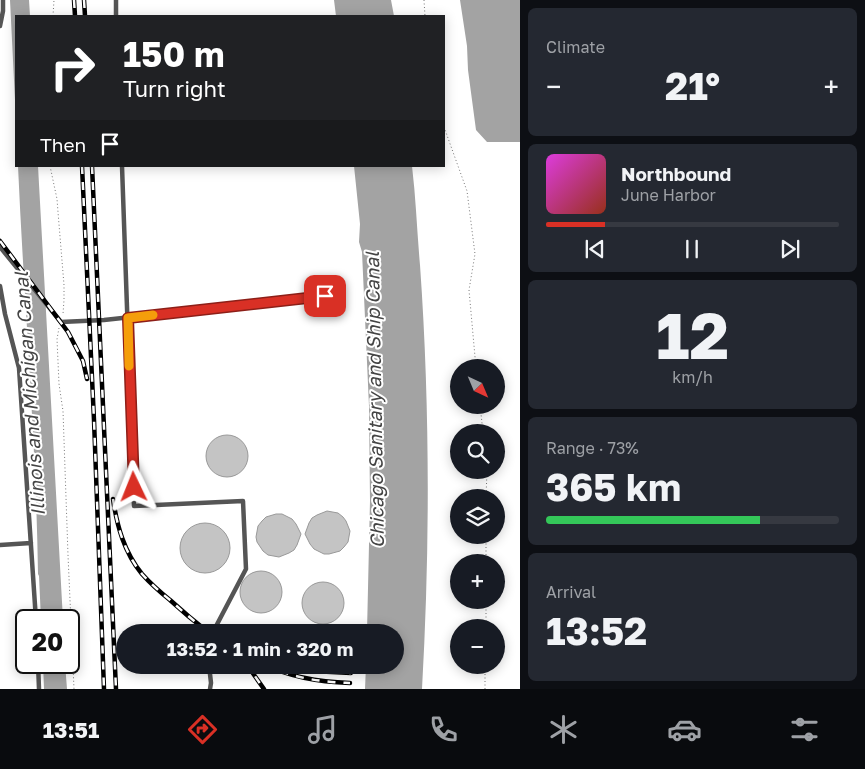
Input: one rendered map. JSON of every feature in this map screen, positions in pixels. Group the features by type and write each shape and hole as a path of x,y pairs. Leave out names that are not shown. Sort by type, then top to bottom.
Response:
{"lane":[{"path":"0,26 3,0"},
{"path":"116,0 116,15"},
{"path":"122,167 134,506 243,501 246,568 218,624"},
{"path":"0,247 61,322 128,318 325,296"},
{"path":"0,289 19,368 35,609"},
{"path":"0,545 31,543"},
{"path":"38,674 38,689"},
{"path":"210,674 210,689"}],"path":[{"path":"52,15 54,0"},
{"path":"424,0 425,15"},
{"path":"445,129 467,191 475,254 468,290 475,359"},
{"path":"50,167 57,199 64,300 57,339 59,384 63,411 74,689"},
{"path":"485,674 485,689"}],"water":[{"path":"10,0 29,0 30,15 15,15 15,100"},
{"path":"334,0 391,0 394,15 336,15"},
{"path":"460,0 520,0 520,142 487,142 476,130"},
{"name":"Illinois and Michigan Canal","path":"18,167 38,167 62,609 40,609"},
{"name":"Chicago Sanitary and Ship Canal","path":"354,167 412,167 426,371 428,530 422,689 365,689 366,674 404,674 404,624 367,624 370,501 369,406 362,252 359,242 360,224"},
{"path":"43,674 66,674 67,689 44,689"}],"building":[{"path":"231,435 239,438 245,444 248,456 245,468 239,474 223,477 215,474 209,468 206,452 209,444 215,438"},
{"path":"327,511 338,513 343,517 350,531 348,542 340,551 324,554 314,549 305,534 312,518"},
{"path":"282,514 292,519 301,534 294,550 279,557 268,555 263,551 256,537 258,526 262,521 266,517"},
{"path":"205,523 219,527 226,534 230,548 226,562 219,569 205,573 191,569 184,562 180,548 184,534 191,527"},
{"path":"265,571 273,574 279,580 282,592 279,604 273,610 257,613 249,610 243,604 240,588 243,580 249,574"},
{"path":"319,582 335,585 341,591 344,599 341,615 335,621 327,624 311,621 305,615 302,607 305,591 311,585"}],"railway":[{"path":"74,0 75,15"},
{"path":"84,0 85,15"},
{"path":"82,167 104,689"},
{"path":"92,167 116,689"},
{"path":"0,241 68,332 83,361 87,379"},
{"path":"113,499 122,538 136,566 155,587 198,624"},
{"path":"253,674 264,689"},
{"path":"290,674 328,682 350,683"}],"slow traffic":[{"path":"129,366 128,318 153,315"}],"route":[{"path":"134,487 128,318 325,296"}]}
